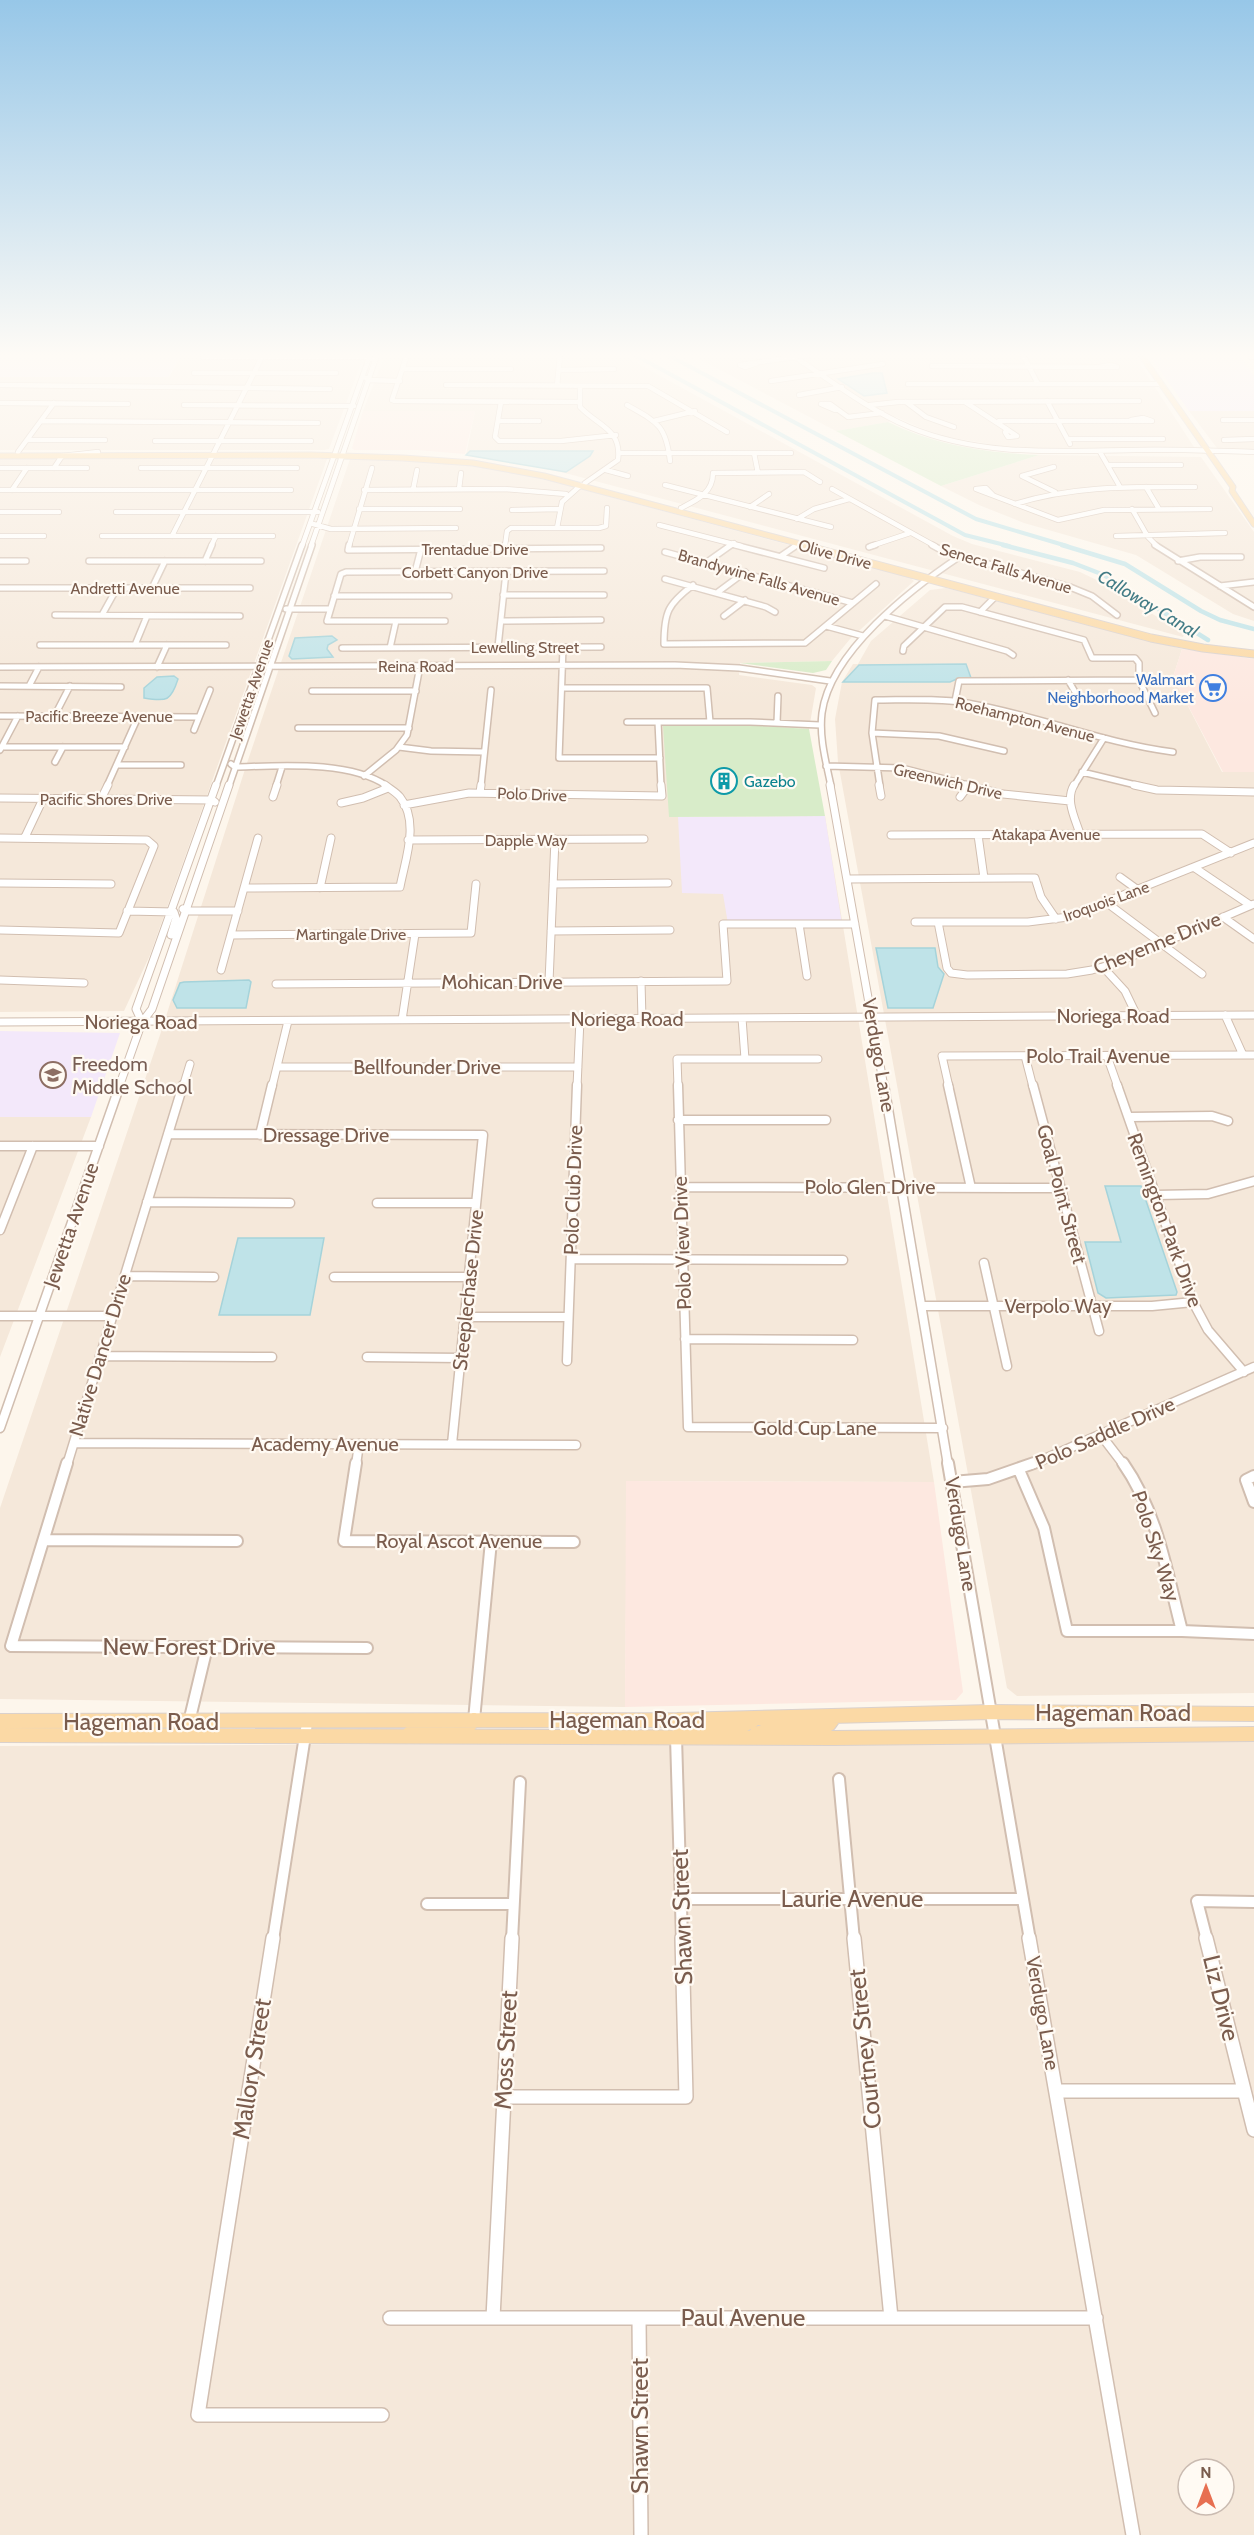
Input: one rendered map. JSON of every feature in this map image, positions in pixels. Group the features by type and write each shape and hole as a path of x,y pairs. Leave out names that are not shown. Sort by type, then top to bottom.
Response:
{"main road":[{"name":"Olive Drive","path":"533,473 681,508 830,548 995,597 1151,638 1231,652 1254,652"},
{"name":"Olive Drive","path":"547,473 649,504 798,544 1164,636 1254,652"},
{"path":"1222,473 1254,524"},
{"path":"1233,490 1253,509"},
{"path":"649,504 681,508"},
{"path":"798,544 830,548"},
{"path":"995,597 1036,603"},
{"name":"Hageman Road","path":"0,1721 307,1723 834,1718 990,1712 1254,1714"},
{"path":"676,1737 691,1727 740,1726 760,1718"},
{"path":"747,1737 773,1729 822,1727 834,1718"},
{"path":"397,1737 424,1730 464,1730 474,1720"},
{"name":"Hageman Road","path":"0,1735 747,1737 1254,1734"}],"street":[{"path":"12,490 23,473"},
{"path":"172,536 203,473"},
{"name":"Jewetta Avenue","path":"142,1022 136,1009 327,473"},
{"name":"Jewetta Avenue","path":"0,1428 142,1022 152,1009 337,473"},
{"path":"354,529 370,473"},
{"path":"413,489 416,473"},
{"path":"459,489 462,473"},
{"path":"557,528 559,509 566,494 601,473"},
{"path":"618,473 628,476"},
{"path":"681,508 704,495 713,485 713,473"},
{"path":"806,473 820,482"},
{"path":"1032,473 1022,476 1055,492"},
{"path":"1113,473 1120,487"},
{"path":"505,489 506,482"},
{"path":"665,485 831,527"},
{"path":"1015,504 1055,492 1120,487 1195,487"},
{"path":"1146,487 1159,509"},
{"path":"364,490 505,489 566,494"},
{"name":"Seneca Falls Avenue","path":"832,489 953,555 1070,587 1092,596 1117,615"},
{"path":"0,490 291,490"},
{"path":"750,507 769,494"},
{"path":"993,495 1058,520 1096,511 1210,508"},
{"path":"797,519 814,509 849,498"},
{"path":"359,509 460,508"},
{"path":"505,549 507,531 511,528 606,526 607,508"},
{"path":"512,510 559,509"},
{"path":"1132,509 1158,548 1254,607"},
{"path":"0,512 59,512"},
{"path":"116,512 322,512"},
{"path":"310,523 331,529"},
{"path":"659,525 824,568"},
{"path":"306,536 331,529 456,528"},
{"name":"Trentadue Drive","path":"354,529 348,549 601,549"},
{"path":"869,547 910,533"},
{"path":"1116,536 1146,533 1225,533"},
{"path":"0,536 44,536"},
{"path":"102,536 273,536"},
{"path":"205,561 216,536"},
{"path":"707,562 734,543"},
{"path":"781,556 798,544"},
{"path":"416,572 421,549"},
{"name":"Brandywine Falls Avenue","path":"665,552 853,603"},
{"path":"929,577 932,571 953,555"},
{"path":"929,577 959,557"},
{"path":"1178,561 1200,557 1241,557"},
{"path":"0,561 26,561"},
{"path":"89,561 261,561"},
{"path":"152,588 165,561"},
{"path":"498,647 506,572"},
{"name":"Corbett Canyon Drive","path":"334,596 341,574 346,573 604,572"},
{"path":"718,592 745,572"},
{"name":"Verdugo Lane","path":"929,577 863,636 846,655 830,681 823,700 820,725 902,1188 990,1712 1133,2535"},
{"path":"665,579 718,592 775,612"},
{"path":"1220,586 1254,582"},
{"path":"693,585 673,600 666,610 663,619 664,644 805,643 876,584"},
{"name":"Andretti Avenue","path":"0,588 250,588"},
{"path":"102,615 117,588"},
{"path":"503,595 604,595"},
{"path":"445,621 327,621 334,596 449,596"},
{"path":"980,612 995,597"},
{"path":"724,616 744,600"},
{"path":"903,651 904,646 949,606 980,612 1084,640 1092,658 1135,658 1139,663 1139,680 1155,713"},
{"path":"280,609 291,607 330,609"},
{"path":"56,615 240,616"},
{"path":"135,645 147,616"},
{"path":"885,616 1007,651 1013,655"},
{"path":"501,621 601,620"},
{"path":"390,648 396,621"},
{"path":"826,626 863,636"},
{"path":"40,645 226,645"},
{"path":"157,667 167,645"},
{"path":"563,647 559,758 660,758 658,722"},
{"name":"Lewelling Street","path":"342,648 601,647"},
{"path":"364,776 399,747 409,728 420,666"},
{"name":"Reina Road","path":"0,667 718,667 830,681"},
{"path":"29,686 39,667"},
{"path":"1068,680 1078,697"},
{"path":"955,701 959,681 1139,680"},
{"path":"0,686 121,687"},
{"path":"56,715 70,686"},
{"path":"562,688 707,688 710,722"},
{"path":"194,730 210,690"},
{"path":"480,793 491,690"},
{"path":"312,691 416,691"},
{"path":"777,723 778,696"},
{"name":"Roehampton Avenue","path":"872,733 875,700 955,701 1138,747 1173,752"},
{"name":"Pacific Breeze Avenue","path":"0,716 198,717"},
{"path":"18,716 1,748 125,747"},
{"path":"101,799 138,717"},
{"path":"627,722 820,725"},
{"path":"298,728 409,728"},
{"path":"881,796 872,733 939,736 1004,751"},
{"path":"1080,834 1070,801 1071,789 1104,738"},
{"path":"233,740 235,747 231,762 235,767 322,767 364,776 388,788 404,805 409,819 400,887 244,888"},
{"path":"55,762 63,747"},
{"path":"399,747 442,752 484,752"},
{"name":"Polo Drive","path":"404,805 443,796 480,793 662,796 660,758"},
{"path":"117,765 181,765"},
{"name":"Greenwich Drive","path":"826,766 877,766 914,770 1003,794 1070,801"},
{"path":"273,797 282,767"},
{"path":"1082,772 1163,791 1254,792"},
{"path":"960,796 969,785"},
{"path":"341,803 363,798 388,788"},
{"name":"Pacific Shores Drive","path":"0,798 212,800"},
{"path":"25,837 44,799"},
{"path":"212,800 216,805 212,819 215,824"},
{"name":"Atakapa Avenue","path":"891,835 1202,834 1231,853"},
{"path":"978,835 981,843 980,864 984,878"},
{"path":"0,838 137,839 147,840 154,846 119,933 0,930"},
{"path":"221,970 258,838"},
{"path":"320,888 331,838"},
{"path":"549,982 555,839"},
{"name":"Dapple Way","path":"408,840 644,839"},
{"name":"Iroquois Lane","path":"915,922 1056,919 1078,914 1254,843"},
{"path":"1195,867 1252,905"},
{"path":"184,877 188,884 182,905 185,911 238,911"},
{"path":"1120,877 1138,890"},
{"path":"847,879 1035,878 1041,897 1056,919"},
{"path":"0,883 111,884"},
{"path":"553,884 668,883"},
{"name":"Martingale Drive","path":"231,935 471,933 476,884"},
{"path":"1107,903 1202,974"},
{"name":"Cheyenne Drive","path":"938,922 947,968 951,973 967,975 1054,974 1103,968 1252,905"},
{"path":"128,911 171,911 176,914 171,935 174,944"},
{"path":"1223,917 1254,939"},
{"name":"Mohican Drive","path":"276,984 728,981 723,924 799,924"},
{"path":"807,976 799,924 855,924"},
{"path":"551,931 670,930"},
{"path":"402,1020 415,934"},
{"path":"1103,968 1125,991 1137,1016"},
{"path":"0,980 84,983"},
{"path":"641,981 642,1019"},
{"path":"1225,1015 1243,1055"},
{"name":"Noriega Road","path":"0,1022 1254,1015"},
{"path":"742,1018 745,1059 818,1059"},
{"name":"Polo Club Drive","path":"567,1360 580,1019"},
{"path":"260,1135 288,1021"},
{"name":"Polo Trail Avenue","path":"971,1188 942,1056 1254,1055"},
{"name":"Goal Point Street","path":"1025,1056 1099,1331"},
{"name":"Remington Park Drive","path":"1107,1056 1193,1302 1208,1330 1244,1372"},
{"name":"Polo View Drive","path":"688,1427 676,1059 745,1059"},
{"name":"Native Dancer Drive","path":"11,1646 189,1064"},
{"name":"Bellfounder Drive","path":"277,1066 578,1067"},
{"path":"1129,1117 1212,1116 1228,1121"},
{"path":"678,1120 826,1120"},
{"name":"Dressage Drive","path":"168,1134 483,1135"},
{"name":"Steeplechase Drive","path":"452,1444 483,1135"},
{"path":"0,1146 99,1146"},
{"path":"0,1230 33,1146"},
{"path":"1156,1196 1208,1194 1254,1181"},
{"name":"Polo Glen Drive","path":"680,1187 1060,1188"},
{"path":"147,1202 290,1203"},
{"path":"377,1203 476,1203"},
{"path":"570,1259 843,1260"},
{"path":"984,1263 1007,1366"},
{"path":"125,1276 214,1276"},
{"path":"334,1277 469,1277"},
{"name":"Verpolo Way","path":"922,1306 1152,1306 1193,1302"},
{"path":"0,1316 112,1316"},
{"path":"465,1317 568,1317"},
{"path":"685,1339 854,1340"},
{"path":"100,1356 272,1357"},
{"path":"367,1357 461,1358"},
{"name":"Polo Saddle Drive","path":"952,1482 988,1479 1019,1470 1254,1367"},
{"name":"Gold Cup Lane","path":"688,1427 943,1428"},
{"name":"Polo Sky Way","path":"1101,1435 1124,1464 1143,1495 1153,1522 1182,1631"},
{"name":"Academy Avenue","path":"74,1443 576,1445"},
{"name":"Royal Ascot Avenue","path":"359,1444 345,1541 574,1542"},
{"path":"1019,1470 1030,1489 1043,1522 1067,1631 1182,1631 1254,1634"},
{"path":"1250,1478 1254,1502"},
{"path":"44,1540 237,1541"},
{"path":"474,1720 491,1541"},
{"name":"New Forest Drive","path":"11,1646 368,1648"},
{"path":"189,1723 207,1647"},
{"name":"Mallory Street","path":"307,1723 198,2415 382,2415"},
{"name":"Shawn Street","path":"676,1737 686,2097"},
{"name":"Courtney Street","path":"838,1779 891,2318"},
{"name":"Moss Street","path":"493,2318 520,1782"},
{"name":"Laurie Avenue","path":"681,1899 1023,1899"},
{"name":"Liz Drive","path":"1254,1902 1197,1902 1254,2130"},
{"path":"428,1904 513,1904"},
{"path":"1057,2091 1244,2091"},
{"path":"504,2097 686,2097"},
{"name":"Paul Avenue","path":"390,2318 1096,2318"},
{"name":"Shawn Street","path":"639,2318 641,2535"}],"shaded area":[{"path":"0,473 322,473 150,955 124,1011 0,1012"},
{"path":"345,473 523,473 911,578 914,581 850,639 832,661 740,663 739,675 812,685 816,688 809,729 744,725 669,817 825,816 934,1482 627,1481 625,1707 0,1699 0,1508 161,1032 247,763"},
{"path":"566,473 838,473 953,536 972,544 1080,572 1107,585 1184,634 1183,637"},
{"path":"981,473 1213,473 1254,532 1254,621 1233,614 1136,555 1024,523 979,505 941,486"},
{"path":"946,588 1182,649 1173,677 1222,772 1254,772 1254,1693 1017,1696 1007,1688 838,762 835,719 842,682 853,664 858,664 871,641 930,590"},
{"path":"1182,649 1254,659 1254,772 1223,772 1173,677"},
{"path":"825,816 842,924 728,924 723,894 682,893 678,817"},
{"name":"Freedom Middle School","path":"0,1031 120,1033 91,1117 0,1117"},
{"path":"0,1117 91,1117 0,1357"},
{"path":"626,1481 934,1482 963,1692 956,1700 625,1707"},
{"path":"1254,1741 1254,2535 0,2535 0,1746"}],"green space":[{"path":"917,473 981,473 941,486"},
{"path":"832,661 826,670 813,673 740,663"},
{"path":"744,725 809,729 825,816 669,817 663,726"}],"water":[{"path":"332,636 337,640 328,645 327,649 333,657 292,659 289,656 295,638"},
{"path":"966,664 971,678 959,678 950,682 843,682 859,665"},
{"path":"174,676 178,679 170,696 163,700 144,698 144,688 157,677"},
{"path":"876,948 935,948 938,967 944,974 933,1008 888,1008"},
{"path":"249,980 251,982 246,1008 177,1008 173,1000 180,983"},
{"path":"1105,1186 1141,1186 1177,1292 1176,1295 1106,1298 1098,1293 1085,1242 1121,1242"},
{"path":"238,1238 324,1238 310,1315 219,1315"}],"waterway":[{"name":"Calloway Canal","path":"852,473 965,535 1009,546"},
{"path":"890,473 976,519 1067,546"},
{"name":"Calloway Canal","path":"1003,545 1073,563 1104,575 1208,640"},
{"path":"1062,545 1125,564 1201,611 1220,620 1254,629"}],"place":[{"name":"Walmart Neighborhood Market","path":"1213,688"},
{"name":"Gazebo","path":"724,781"},
{"name":"Freedom Middle School","path":"53,1075"}]}
